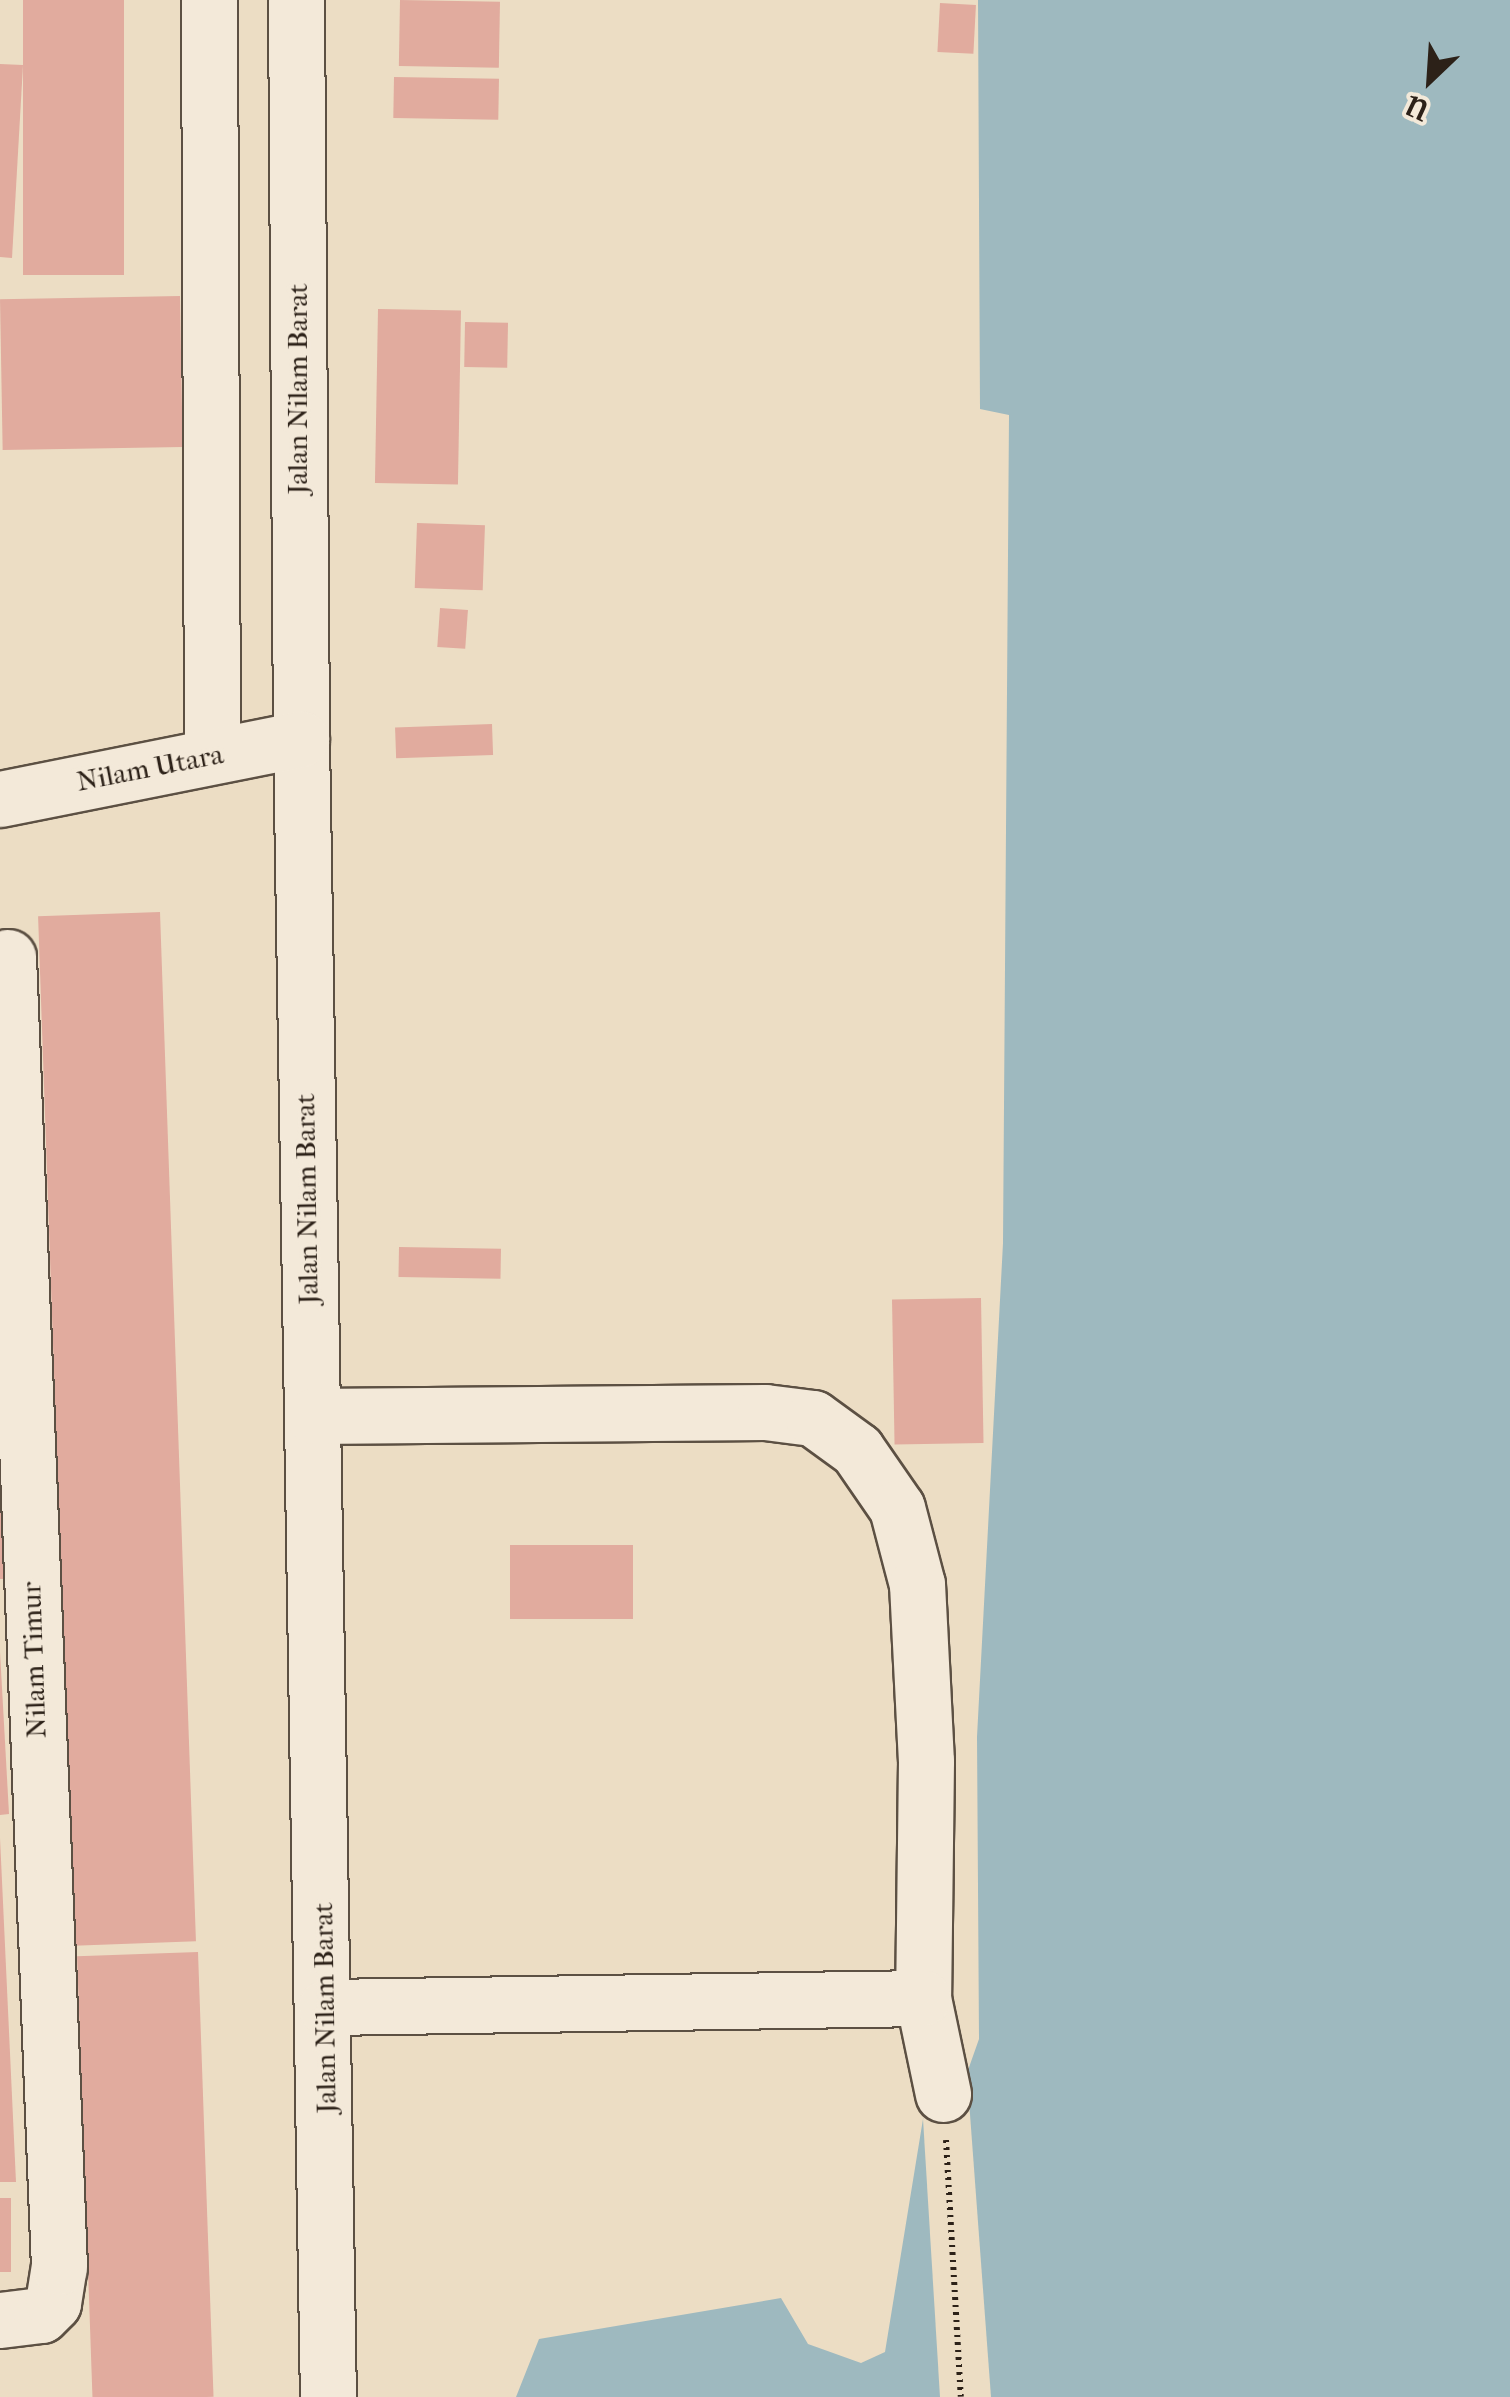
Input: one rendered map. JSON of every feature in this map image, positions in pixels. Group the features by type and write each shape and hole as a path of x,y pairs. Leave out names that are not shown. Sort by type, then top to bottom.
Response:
{"lane":[{"path":"209,0 212,755"},
{"name":"Jalan Nilam Barat","path":"296,0 301,740 326,2007 328,2397"},
{"name":"Nilam Utara","path":"0,798 301,740"},
{"name":"Nilam Timur","path":"0,2320 41,2315 53,2303 60,2268 8,956"},
{"path":"312,1416 765,1412 813,1418 857,1450 897,1508 917,1584 926,1761 923,1998 943,2094"},
{"path":"326,2007 923,1998"}],"path":[{"path":"943,2094 961,2397"}],"water":[{"path":"978,0 1510,0 1510,2397 516,2397 539,2339 781,2298 808,2344 861,2363 885,2352 923,2119 967,2073 979,2039 977,1737 1003,1243 1009,415 980,409"}],"pier":[{"path":"967,2074 991,2397 940,2397 923,2119"}],"building":[{"path":"23,0 124,0 124,275 23,275"},
{"path":"400,0 500,2 499,68 399,66"},
{"path":"940,3 976,5 973,54 937,52"},
{"path":"0,64 23,65 12,258 0,257"},
{"path":"394,77 499,79 498,120 393,118"},
{"path":"180,296 183,447 3,450 0,299"},
{"path":"378,309 461,310 458,484 375,483"},
{"path":"465,322 508,323 507,368 464,367"},
{"path":"417,523 485,525 483,590 415,588"},
{"path":"440,608 468,610 465,649 437,647"},
{"path":"492,724 493,755 396,758 395,727"},
{"path":"160,912 196,1941 74,1946 38,916"},
{"path":"399,1247 501,1249 500,1279 398,1277"},
{"path":"981,1298 984,1443 895,1445 892,1300"},
{"path":"3,1480 7,1579 0,1579"},
{"path":"510,1545 633,1545 633,1619 510,1619"},
{"path":"0,1652 9,1814 0,1815"},
{"path":"0,1838 16,2182 0,2182"},
{"path":"198,1952 214,2397 92,2397 77,1956"},
{"path":"0,2198 11,2198 11,2272 0,2272"}]}
